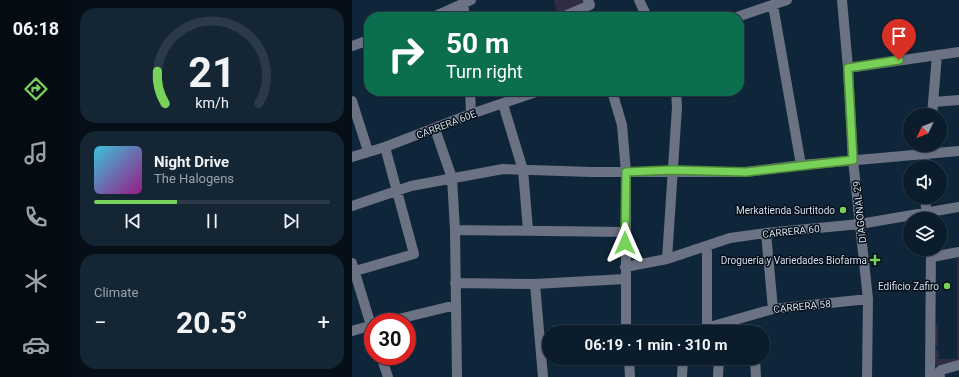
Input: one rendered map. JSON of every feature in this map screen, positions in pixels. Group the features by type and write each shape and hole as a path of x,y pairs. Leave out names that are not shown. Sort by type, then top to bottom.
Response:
{"street":[{"path":"574,12 590,5 588,0"},
{"path":"639,0 645,12"},
{"path":"744,15 787,0"},
{"name":"DIAGONAL 29","path":"842,0 848,68 853,160 868,299 867,377"},
{"path":"444,12 467,2"},
{"path":"466,12 467,2"},
{"path":"773,6 801,165"},
{"path":"352,46 364,42"},
{"path":"848,68 959,52"},
{"path":"933,108 937,55"},
{"path":"470,96 471,114"},
{"name":"CARRERA 60E","path":"352,157 385,148 471,114 525,96"},
{"path":"613,96 622,125 626,172 626,325"},
{"path":"667,259 677,107 676,96"},
{"path":"934,102 959,100"},
{"path":"352,101 368,152"},
{"path":"503,104 523,170 528,230"},
{"path":"435,129 452,178 455,230 457,377"},
{"path":"367,313 353,268 414,254 385,148"},
{"path":"947,150 959,151"},
{"path":"352,206 411,186 503,169 626,172 672,170 746,172 853,160 906,152"},
{"name":"CARRERA 60","path":"941,212 959,207"},
{"name":"CARRERA 60","path":"625,266 667,259 707,247 716,242 766,233 903,219"},
{"path":"455,230 625,232"},
{"path":"766,233 773,308"},
{"path":"707,247 707,325"},
{"path":"947,252 959,252"},
{"path":"930,377 931,256"},
{"path":"455,283 535,284 625,279"},
{"path":"535,284 543,377"},
{"name":"CARRERA 58","path":"727,325 773,308 868,299"},
{"path":"416,314 456,304"},
{"path":"352,331 364,329"},
{"path":"384,365 388,377"},
{"path":"629,365 630,377"},
{"path":"682,377 683,365"},
{"path":"718,377 719,365"},
{"path":"755,365 756,377"},
{"path":"940,377 941,370 959,365"}],"shaded area":[{"path":"554,0 586,0 588,3 567,12 557,12"},
{"path":"957,258 959,258 959,361 935,366 935,349 938,349 939,359 957,359"},
{"path":"935,324 938,324 938,346 935,346"}],"place":[{"name":"Merkatienda Surtitodo","path":"843,210"},
{"name":"Droguería y Variedades Biofarma","path":"875,260"},
{"name":"Edificio Zafiro","path":"947,286"}],"route":[{"path":"625,243 626,172 672,170 746,172 853,160 848,68 899,60"}]}
